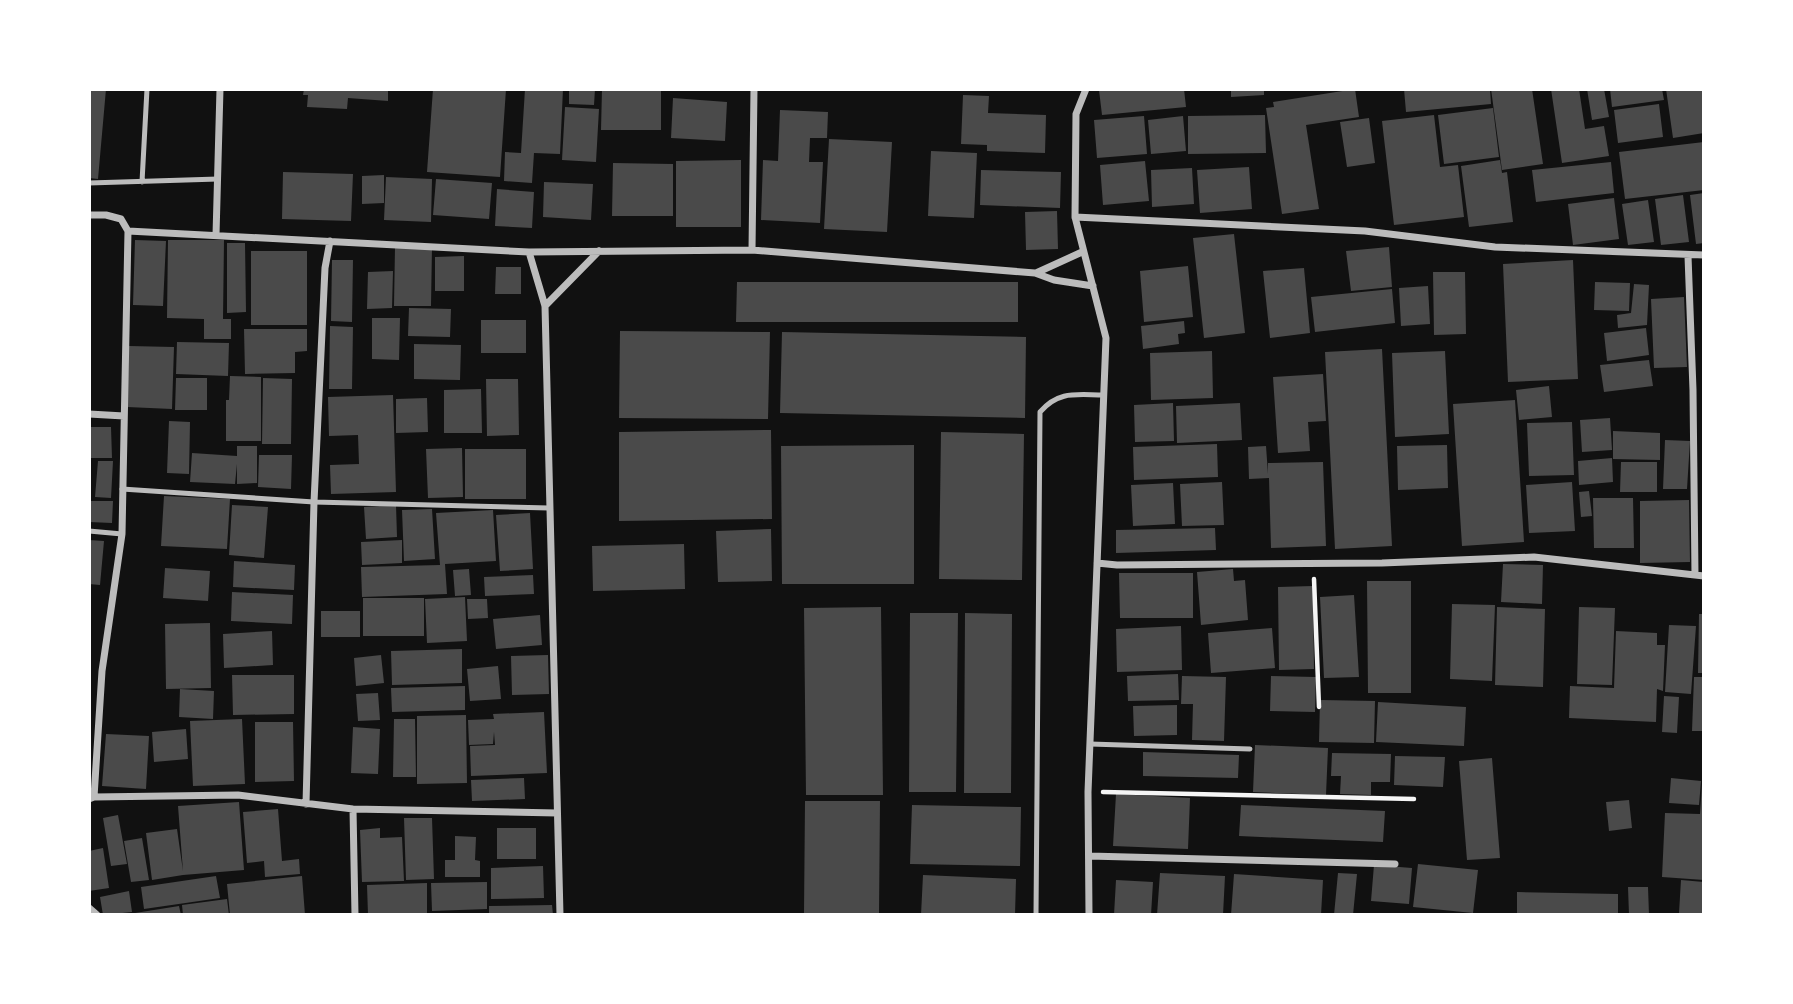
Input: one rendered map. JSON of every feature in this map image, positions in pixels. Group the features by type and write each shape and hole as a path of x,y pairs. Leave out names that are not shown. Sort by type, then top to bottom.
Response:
{"street":[{"path":"216,235 220,89"},
{"path":"752,250 754,89"},
{"path":"1086,89 1076,114 1075,217 1106,338 1088,792 1089,915"},
{"path":"89,215 106,215 121,219 128,231 122,534 102,671 92,798 238,795 353,808 556,813"},
{"path":"1075,217 1352,230 1495,247 1704,255"},
{"path":"128,231 529,252 752,250 1035,273 1054,280 1093,286"},
{"path":"306,804 314,502 325,268 330,241"},
{"path":"545,306 599,251"},
{"path":"529,252 545,306 560,915"},
{"path":"1035,273 1082,252"},
{"path":"1097,563 1382,563 1534,557 1700,576 1688,256"},
{"path":"89,414 124,416"},
{"path":"353,808 355,915"},
{"path":"1089,856 1395,864"},
{"path":"89,908 97,915"}],"lane":[{"path":"142,183 147,89"},
{"path":"89,183 218,179"},
{"path":"1036,915 1040,412 1050,400 1064,395 1104,395"},
{"path":"122,489 314,502 549,508"},
{"path":"89,531 122,534"},
{"path":"1090,744 1250,749"}],"path":[{"path":"1315,586 1319,708"},
{"path":"1088,792 1414,799"}],"building":[{"path":"89,89 106,89 98,179 89,178"},
{"path":"304,89 388,89 388,101 348,98 347,109 307,107 308,95 303,95"},
{"path":"433,89 506,89 500,177 427,172"},
{"path":"525,89 563,89 560,154 534,153 532,183 504,181 505,152 521,153"},
{"path":"569,89 595,89 594,105 569,104"},
{"path":"602,89 661,89 661,130 601,130"},
{"path":"1184,89 1186,107 1102,115 1099,90"},
{"path":"1231,89 1264,89 1264,95 1231,97"},
{"path":"1355,89 1359,117 1306,125 1319,209 1282,214 1266,108 1274,107 1273,102"},
{"path":"1404,89 1490,89 1491,104 1406,112"},
{"path":"1491,89 1532,89 1543,164 1502,170"},
{"path":"1551,89 1579,89 1585,129 1604,126 1609,156 1562,163"},
{"path":"1587,89 1604,89 1609,117 1592,120"},
{"path":"1610,89 1662,89 1664,100 1612,107"},
{"path":"1666,89 1704,89 1704,133 1673,138"},
{"path":"963,95 989,96 988,113 1046,115 1045,153 987,151 987,145 961,144"},
{"path":"673,98 727,102 725,141 671,138"},
{"path":"1659,104 1663,137 1618,143 1614,110"},
{"path":"565,107 599,109 596,162 562,160"},
{"path":"1493,108 1499,157 1444,164 1438,115"},
{"path":"780,110 828,112 827,138 810,138 809,162 823,162 820,223 761,220 763,160 778,161"},
{"path":"1265,115 1266,153 1188,154 1188,116"},
{"path":"1434,115 1440,167 1458,165 1464,217 1394,225 1382,121"},
{"path":"1144,116 1147,154 1097,158 1094,120"},
{"path":"1183,116 1186,151 1151,154 1148,120"},
{"path":"1369,118 1375,163 1347,167 1340,122"},
{"path":"829,139 892,142 887,232 824,229"},
{"path":"1704,142 1704,190 1625,199 1619,152"},
{"path":"931,151 977,153 974,218 928,216"},
{"path":"741,160 741,227 676,227 676,161"},
{"path":"1500,160 1502,173 1507,172 1513,222 1469,227 1461,166"},
{"path":"1145,161 1149,201 1103,205 1100,165"},
{"path":"1611,162 1614,193 1536,202 1532,170"},
{"path":"613,163 673,164 673,216 612,216"},
{"path":"1249,167 1252,209 1200,213 1197,170"},
{"path":"1192,168 1194,204 1152,207 1151,170"},
{"path":"981,170 1061,172 1060,208 980,205"},
{"path":"283,172 353,174 351,221 282,219"},
{"path":"384,175 384,203 362,204 362,176"},
{"path":"386,177 432,179 431,222 384,220"},
{"path":"436,179 492,183 489,219 433,215"},
{"path":"544,182 593,184 591,220 543,217"},
{"path":"497,189 534,192 532,228 495,226"},
{"path":"1704,193 1704,243 1696,244 1690,195"},
{"path":"1683,195 1689,242 1661,245 1655,199"},
{"path":"1614,198 1619,239 1573,245 1568,204"},
{"path":"1648,200 1654,242 1628,245 1622,204"},
{"path":"1057,211 1058,249 1026,250 1025,212"},
{"path":"1234,234 1245,333 1204,338 1193,238"},
{"path":"135,240 166,241 163,306 133,305"},
{"path":"168,240 224,240 223,319 231,319 231,339 204,339 204,319 167,318"},
{"path":"227,243 245,243 246,312 227,313"},
{"path":"395,247 432,247 431,306 394,306"},
{"path":"1389,247 1392,287 1351,291 1346,251"},
{"path":"251,251 307,251 307,325 251,325"},
{"path":"464,256 464,291 435,291 435,257"},
{"path":"332,260 353,260 352,322 331,321"},
{"path":"1573,260 1578,379 1508,382 1503,264"},
{"path":"1188,266 1193,317 1144,322 1140,271"},
{"path":"496,267 521,267 521,294 495,294"},
{"path":"1304,268 1310,333 1270,338 1263,271"},
{"path":"393,271 392,308 367,309 368,272"},
{"path":"1433,272 1465,272 1466,334 1434,335"},
{"path":"737,282 1018,282 1018,322 736,322"},
{"path":"1595,282 1630,283 1629,311 1594,310"},
{"path":"1634,284 1649,285 1647,325 1618,328 1617,315 1631,313"},
{"path":"1428,286 1430,324 1401,326 1399,288"},
{"path":"1392,289 1395,323 1315,332 1311,297"},
{"path":"1684,297 1687,367 1654,368 1651,299"},
{"path":"409,308 451,309 450,337 408,336"},
{"path":"372,318 400,318 399,360 372,359"},
{"path":"481,320 526,320 526,353 481,353"},
{"path":"1184,321 1185,333 1178,334 1179,344 1143,349 1141,326"},
{"path":"330,326 353,327 352,389 329,389"},
{"path":"1646,328 1649,355 1607,361 1604,333"},
{"path":"244,329 307,329 307,351 295,352 295,373 245,374"},
{"path":"620,331 770,332 768,419 619,418"},
{"path":"782,332 1026,337 1025,418 780,413"},
{"path":"177,342 229,343 228,376 176,374"},
{"path":"414,344 461,345 460,380 414,379"},
{"path":"129,346 174,347 172,409 127,407"},
{"path":"1382,349 1392,546 1335,549 1325,352"},
{"path":"1212,351 1213,398 1151,400 1150,353"},
{"path":"1445,351 1449,434 1395,437 1392,353"},
{"path":"1649,360 1653,386 1604,392 1600,365"},
{"path":"1323,374 1326,421 1308,422 1310,451 1278,453 1273,377"},
{"path":"230,376 261,377 261,441 226,441 226,400 229,400"},
{"path":"176,378 207,378 207,410 175,410"},
{"path":"263,378 292,379 291,444 262,444"},
{"path":"486,379 518,379 519,435 487,436"},
{"path":"1549,386 1552,417 1519,420 1516,390"},
{"path":"481,389 482,433 444,433 444,390"},
{"path":"393,395 396,492 331,494 330,465 359,464 358,435 329,436 328,397"},
{"path":"427,398 428,432 396,433 396,399"},
{"path":"1515,400 1524,542 1462,546 1453,404"},
{"path":"1173,403 1174,441 1135,442 1134,405"},
{"path":"1240,403 1242,440 1177,443 1176,406"},
{"path":"1610,418 1612,450 1582,452 1580,420"},
{"path":"169,421 190,422 189,474 167,473"},
{"path":"1572,422 1574,475 1529,476 1527,423"},
{"path":"89,427 111,427 112,458 89,458"},
{"path":"771,430 772,519 619,521 619,432"},
{"path":"1613,431 1660,433 1660,460 1613,459"},
{"path":"941,432 1024,434 1022,580 939,579"},
{"path":"1665,440 1690,441 1687,489 1663,489"},
{"path":"1217,444 1218,477 1134,480 1133,447"},
{"path":"914,445 914,584 782,584 781,446"},
{"path":"1447,445 1448,488 1398,490 1397,446"},
{"path":"237,446 257,446 257,483 237,484 237,464 235,484 190,482 192,453 237,456"},
{"path":"1266,446 1268,474 1268,463 1323,462 1326,546 1271,548 1269,478 1249,479 1248,447"},
{"path":"462,448 463,497 428,498 426,449"},
{"path":"465,449 526,449 526,499 465,499"},
{"path":"259,455 292,455 291,489 258,487"},
{"path":"1612,458 1613,482 1579,485 1578,461"},
{"path":"98,461 113,461 111,498 95,497"},
{"path":"1621,462 1657,462 1657,492 1620,492"},
{"path":"1222,482 1224,525 1182,526 1180,484"},
{"path":"1572,482 1575,531 1529,533 1526,485"},
{"path":"1173,483 1175,524 1133,526 1131,485"},
{"path":"1589,491 1592,516 1581,517 1579,492"},
{"path":"164,496 230,499 227,549 161,546"},
{"path":"1593,498 1633,498 1634,548 1594,548"},
{"path":"1689,500 1690,562 1640,563 1640,501"},
{"path":"89,501 113,501 112,523 89,522"},
{"path":"232,505 268,507 264,558 229,555"},
{"path":"396,505 397,537 366,539 364,507"},
{"path":"432,509 435,559 404,561 402,510"},
{"path":"493,510 496,561 445,564 447,594 362,597 361,567 440,565 436,513"},
{"path":"530,513 533,569 500,571 496,515"},
{"path":"1215,528 1216,550 1116,553 1116,530"},
{"path":"771,529 772,581 718,582 716,531"},
{"path":"89,540 104,541 100,585 89,584"},
{"path":"402,540 402,563 362,565 361,542"},
{"path":"684,544 685,589 593,591 592,546"},
{"path":"234,561 295,565 294,590 233,587"},
{"path":"1503,564 1543,565 1542,604 1501,602"},
{"path":"165,568 210,571 208,601 163,598"},
{"path":"469,569 471,595 455,596 453,570"},
{"path":"1233,569 1234,581 1245,580 1248,620 1201,625 1197,572"},
{"path":"1119,573 1193,573 1193,618 1120,618"},
{"path":"533,575 534,594 485,596 484,577"},
{"path":"1367,581 1411,581 1411,693 1368,693"},
{"path":"1313,586 1314,669 1279,670 1278,587"},
{"path":"232,592 293,595 292,624 231,621"},
{"path":"1354,595 1359,677 1324,678 1320,597"},
{"path":"465,597 467,641 427,643 425,599"},
{"path":"363,598 424,598 424,636 363,636"},
{"path":"467,599 487,599 488,618 468,619"},
{"path":"1452,604 1495,605 1492,681 1450,679"},
{"path":"881,607 883,795 806,795 804,608"},
{"path":"1497,607 1545,609 1543,687 1495,685"},
{"path":"1579,607 1615,608 1612,685 1577,684"},
{"path":"321,611 360,611 360,637 321,637"},
{"path":"910,613 958,613 956,792 909,792"},
{"path":"965,613 1012,614 1011,793 964,793"},
{"path":"1699,614 1704,614 1704,673 1698,673"},
{"path":"540,615 542,645 496,649 493,619"},
{"path":"210,623 211,688 166,689 165,624"},
{"path":"1669,625 1696,626 1691,694 1665,692"},
{"path":"1181,626 1182,670 1117,672 1116,629"},
{"path":"1272,628 1275,668 1211,673 1208,633"},
{"path":"272,631 273,665 224,668 223,634"},
{"path":"1616,631 1657,633 1657,645 1665,645 1663,691 1657,689 1656,722 1569,718 1570,686 1614,688"},
{"path":"462,649 462,683 392,685 391,651"},
{"path":"381,655 384,683 356,686 354,658"},
{"path":"548,655 549,694 512,695 511,656"},
{"path":"498,666 501,699 470,701 467,669"},
{"path":"1178,674 1179,700 1128,701 1127,676"},
{"path":"232,675 294,675 294,714 233,715"},
{"path":"1182,676 1226,677 1224,741 1192,740 1193,704 1181,704"},
{"path":"1271,676 1316,677 1315,712 1270,711"},
{"path":"1694,677 1704,677 1704,731 1692,731"},
{"path":"465,686 465,710 392,712 391,688"},
{"path":"180,689 214,691 213,719 179,717"},
{"path":"378,693 380,720 358,721 356,694"},
{"path":"1664,696 1679,697 1677,733 1662,732"},
{"path":"1320,700 1375,701 1374,743 1319,742"},
{"path":"1378,702 1466,707 1464,746 1376,742"},
{"path":"1177,705 1177,735 1134,736 1133,706"},
{"path":"544,712 547,773 471,776 470,746 495,745 494,732 493,744 469,745 468,720 494,719 493,714"},
{"path":"466,715 467,783 417,784 417,716"},
{"path":"242,719 245,784 193,786 190,721"},
{"path":"394,719 415,719 416,777 393,777"},
{"path":"255,722 293,722 294,781 255,782"},
{"path":"353,727 380,729 378,774 351,773"},
{"path":"186,729 188,759 154,762 152,732"},
{"path":"106,734 149,736 146,789 102,786"},
{"path":"1255,745 1328,748 1326,795 1253,792"},
{"path":"1143,752 1239,755 1238,778 1143,776"},
{"path":"1332,753 1391,754 1390,782 1371,782 1371,795 1340,794 1341,776 1331,776"},
{"path":"1395,756 1445,757 1443,787 1394,785"},
{"path":"1492,758 1500,858 1467,860 1459,761"},
{"path":"524,778 525,799 472,801 471,780"},
{"path":"1671,778 1701,781 1699,805 1669,803"},
{"path":"1702,784 1704,880 1662,877 1665,813 1700,814"},
{"path":"1116,794 1190,798 1188,849 1113,846"},
{"path":"1629,800 1632,828 1609,831 1606,802"},
{"path":"805,801 880,801 879,913 804,913"},
{"path":"239,802 244,870 152,880 146,833 177,829 183,871 178,806"},
{"path":"912,805 1021,807 1020,866 910,864"},
{"path":"1241,805 1385,811 1383,842 1239,836"},
{"path":"278,809 282,861 299,859 300,874 265,877 264,861 247,863 243,812"},
{"path":"118,815 127,864 111,866 103,818"},
{"path":"404,818 432,818 434,879 406,880"},
{"path":"380,828 380,838 402,837 404,881 362,882 360,830"},
{"path":"497,828 536,828 536,859 497,859"},
{"path":"455,836 476,837 475,860 480,861 480,877 445,877 445,860 455,860"},
{"path":"142,838 149,880 131,882 124,841"},
{"path":"103,848 109,888 89,891 89,851"},
{"path":"1418,864 1478,870 1473,913 1413,907"},
{"path":"1374,865 1412,868 1409,904 1371,901"},
{"path":"543,866 544,898 491,899 491,868"},
{"path":"1160,873 1225,876 1223,915 1157,915"},
{"path":"1338,873 1357,874 1353,915 1334,915"},
{"path":"1234,874 1323,880 1321,915 1231,915"},
{"path":"923,875 1016,879 1015,915 921,915"},
{"path":"216,876 220,898 144,909 141,887"},
{"path":"302,876 305,915 230,915 227,884"},
{"path":"1116,880 1153,882 1151,915 1114,915"},
{"path":"1681,880 1704,882 1704,915 1679,913"},
{"path":"487,882 487,909 432,911 431,883"},
{"path":"427,883 427,915 368,915 367,885"},
{"path":"1628,887 1648,887 1649,915 1629,915"},
{"path":"129,891 132,912 103,915 100,897"},
{"path":"1517,892 1618,894 1618,915 1517,915"},
{"path":"227,899 229,915 183,915 182,905"},
{"path":"552,905 553,915 489,915 489,906"},
{"path":"179,906 181,915 135,915 135,913"}]}
